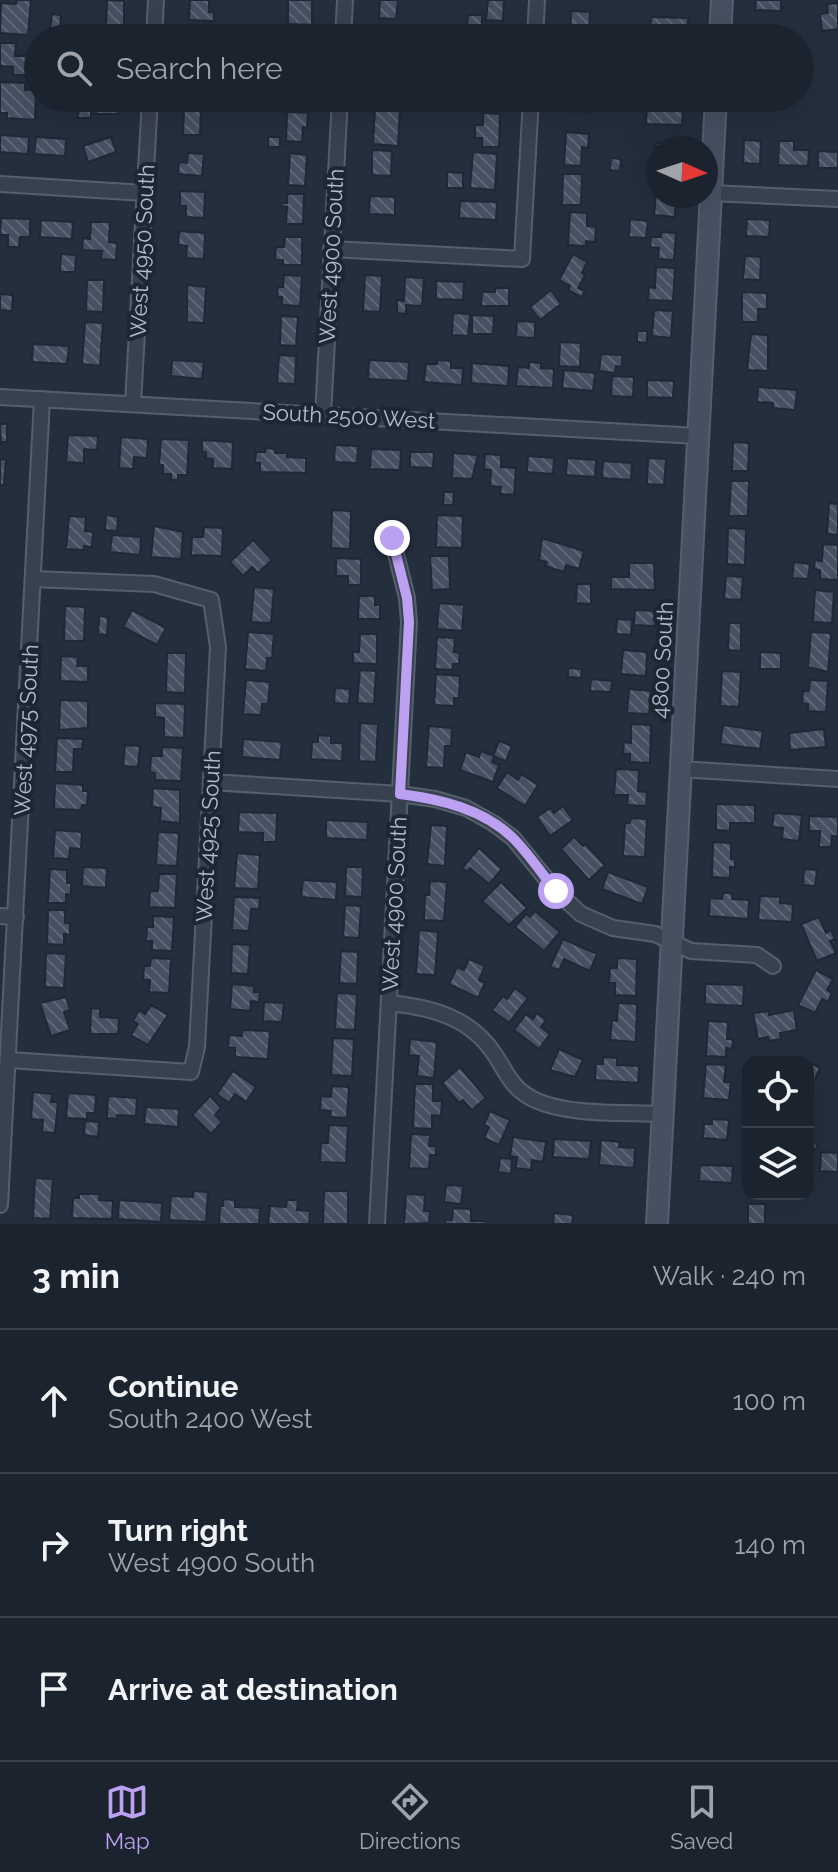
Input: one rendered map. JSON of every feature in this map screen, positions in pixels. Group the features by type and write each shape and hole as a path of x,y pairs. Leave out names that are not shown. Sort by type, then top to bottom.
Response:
{"main road":[{"path":"721,24 722,0"},
{"name":"4800 South","path":"714,136 715,112"},
{"name":"4800 South","path":"657,1224 710,208"}],"street":[{"path":"155,24 156,0"},
{"path":"344,24 345,0"},
{"path":"536,24 537,0"},
{"name":"West 4950 South","path":"133,404 149,112"},
{"name":"West 4900 South","path":"323,415 339,112"},
{"path":"331,249 522,259 530,112"},
{"path":"0,184 145,193"},
{"path":"718,193 838,199"},
{"name":"South 2500 West","path":"0,397 698,436"},
{"name":"West 4975 South","path":"0,1205 42,399"},
{"name":"West 4900 South","path":"377,1224 409,622 407,598 392,538"},
{"name":"West 4925 South","path":"9,1060 191,1072 197,1047 218,647 211,600 154,584 33,579"},
{"path":"680,769 838,779"},
{"path":"211,782 400,794 466,808 513,838 556,891 581,914 613,928 655,934 691,951 757,955 773,966"},
{"path":"0,916 16,917"},
{"path":"389,1003 436,1010 470,1028 493,1051 514,1087 535,1100 559,1108 663,1114"}],"building":[{"path":"17,0 31,0 29,24 24,24 24,35 0,33 1,3 16,4"},
{"path":"107,0 124,1 124,24 106,24"},
{"path":"190,0 209,0 209,12 214,12 214,21 189,20"},
{"path":"288,0 312,0 312,24 288,24"},
{"path":"380,0 398,0 396,19 379,18"},
{"path":"488,0 504,0 503,21 486,20"},
{"path":"756,0 781,0 781,11 755,10"},
{"path":"838,3 838,29 822,31 820,14 828,13 827,4"},
{"path":"571,11 590,12 590,24 571,24"},
{"path":"52,14 61,15 60,24 51,24"},
{"path":"468,15 482,15 482,24 467,24"},
{"path":"651,17 688,18 688,24 651,24"},
{"path":"0,43 16,43 15,56 24,56 24,75 13,75 13,67 0,66"},
{"path":"0,82 24,83 24,112 35,112 35,120 7,118 7,113 0,113"},
{"path":"78,112 91,112 91,118 78,118"},
{"path":"96,112 119,112 119,114"},
{"path":"184,112 201,112 200,135 183,135"},
{"path":"287,112 308,113 302,142 286,141"},
{"path":"375,112 400,112 398,146 373,144"},
{"path":"647,112 683,112 682,125 646,124"},
{"path":"483,113 500,114 499,147 482,147 482,138 475,138 475,125 483,125"},
{"path":"566,132 589,134 588,148 582,147 581,166 564,165"},
{"path":"0,135 29,137 28,154 0,152"},
{"path":"36,137 66,139 65,156 34,154"},
{"path":"111,137 116,152 88,162 83,146"},
{"path":"268,137 280,137 280,147 268,147"},
{"path":"744,140 761,141 760,164 743,163"},
{"path":"779,141 794,141 794,150 809,150 808,166 778,165"},
{"path":"372,150 392,151 391,176 372,175"},
{"path":"818,151 838,152 838,168 818,168"},
{"path":"473,152 497,154 495,190 470,188"},
{"path":"188,153 204,154 202,176 178,174 179,162 187,163"},
{"path":"290,153 307,155 305,186 288,185"},
{"path":"611,158 621,159 620,171 610,170"},
{"path":"447,172 463,173 463,188 447,188"},
{"path":"563,174 582,174 581,205 562,205"},
{"path":"180,191 205,192 204,218 186,217 186,206 180,206"},
{"path":"287,194 304,194 303,224 286,224 287,207 281,206 281,203 287,203"},
{"path":"370,196 395,197 395,215 369,214"},
{"path":"460,201 497,202 496,220 459,218"},
{"path":"655,208 675,208 675,217 654,215"},
{"path":"570,212 587,213 587,226 596,227 595,242 586,241 586,246 568,245"},
{"path":"1,218 30,219 30,237 20,237 19,247 8,247 8,235 0,235"},
{"path":"630,219 648,221 646,238 629,237"},
{"path":"747,219 770,220 769,237 746,236"},
{"path":"41,220 73,222 72,239 40,237"},
{"path":"91,222 110,222 109,242 117,243 116,260 101,259 102,251 82,250 83,238 90,239"},
{"path":"179,231 205,233 204,259 186,258 187,246 178,245"},
{"path":"661,232 676,233 674,260 658,259 659,248 650,247 651,237 661,237"},
{"path":"285,237 302,237 302,265 283,265 283,260 275,260 276,247 284,247"},
{"path":"61,254 76,255 75,272 60,272"},
{"path":"573,254 587,262 578,288 585,291 581,297 568,290 570,286 559,280"},
{"path":"745,256 761,257 760,280 743,279"},
{"path":"656,267 675,268 673,301 648,300 649,287 655,288"},
{"path":"284,275 302,276 300,306 282,305 282,297 277,297 278,287 283,287"},
{"path":"365,275 382,276 380,312 363,311"},
{"path":"405,277 424,278 422,306 406,305 406,314 397,313 397,300 404,301"},
{"path":"87,280 104,280 103,312 86,311"},
{"path":"436,281 464,282 463,300 436,299"},
{"path":"187,285 206,287 204,323 187,322"},
{"path":"495,288 509,288 509,306 481,306 482,292 495,292"},
{"path":"551,290 561,304 540,320 530,307"},
{"path":"742,292 767,293 767,309 758,309 758,322 742,322"},
{"path":"0,294 13,295 12,311 0,310"},
{"path":"654,310 673,311 671,338 652,336"},
{"path":"453,313 470,314 468,336 452,335"},
{"path":"472,315 494,316 493,334 472,334"},
{"path":"281,316 298,317 296,346 280,345"},
{"path":"517,321 535,322 535,338 516,337"},
{"path":"85,322 103,323 100,366 82,364"},
{"path":"637,331 647,331 647,343 637,342"},
{"path":"751,334 768,335 768,371 747,370"},
{"path":"560,342 581,343 580,367 559,366"},
{"path":"33,344 69,346 67,364 32,362"},
{"path":"601,354 622,355 622,367 616,366 615,373 599,371"},
{"path":"279,355 296,356 295,384 277,383"},
{"path":"172,360 204,362 202,379 171,376"},
{"path":"369,360 409,362 408,381 368,379"},
{"path":"437,360 451,361 451,368 463,368 462,385 424,382 426,364 437,364"},
{"path":"529,362 541,363 541,368 554,369 553,388 516,386 518,367 529,368"},
{"path":"472,363 509,366 508,386 471,383"},
{"path":"564,370 595,373 593,391 562,388"},
{"path":"612,376 634,377 633,397 611,396"},
{"path":"647,380 674,381 673,398 647,397"},
{"path":"758,387 797,390 795,410 773,408 773,403 757,402"},
{"path":"0,424 7,424 7,442 1,442 1,446"},
{"path":"68,435 98,436 97,450 84,449 84,463 66,462"},
{"path":"121,437 148,439 147,458 134,457 133,469 119,468"},
{"path":"161,439 189,440 187,475 178,475 178,480 171,480 171,474 163,474 163,465 159,465"},
{"path":"202,440 233,442 232,469 213,468 213,459 206,458 206,452 202,452"},
{"path":"733,442 749,443 748,471 732,471"},
{"path":"335,445 358,446 357,463 334,462"},
{"path":"265,448 275,449 275,453 287,453 287,457 306,458 306,473 260,472 260,463 255,462 256,452 265,452"},
{"path":"371,449 401,450 400,470 370,469"},
{"path":"410,452 434,452 433,468 410,467"},
{"path":"453,453 478,455 472,479 452,478"},
{"path":"485,454 501,455 501,467 516,468 514,495 500,494 501,487 490,486 491,470 484,469"},
{"path":"528,456 554,458 553,474 527,472"},
{"path":"567,458 596,460 595,477 566,475"},
{"path":"648,458 666,459 664,485 647,484"},
{"path":"0,459 6,460 4,485 0,485"},
{"path":"603,461 632,463 631,480 602,478"},
{"path":"731,481 749,481 748,516 729,516"},
{"path":"444,492 454,492 453,505 443,505"},
{"path":"829,503 838,504 838,535 827,534"},
{"path":"332,510 351,511 350,549 331,548"},
{"path":"106,515 118,517 117,531 105,530"},
{"path":"437,515 463,516 462,548 436,547"},
{"path":"69,516 86,517 85,531 93,532 92,547 66,549"},
{"path":"154,526 183,532 181,559 151,557"},
{"path":"204,527 223,528 222,556 191,555 192,537 203,537"},
{"path":"728,528 746,529 745,565 727,564"},
{"path":"112,535 141,537 140,555 110,552"},
{"path":"542,538 584,551 579,569 566,565 564,572 545,566 547,562 539,560"},
{"path":"253,540 272,560 258,573 252,567 243,576 230,562"},
{"path":"823,544 838,545 838,580 820,579 820,570 814,569 815,560 822,561"},
{"path":"430,556 449,556 450,589 432,590"},
{"path":"336,558 361,559 361,585 348,585 348,576 336,576"},
{"path":"794,562 810,564 808,579 792,578"},
{"path":"629,563 654,563 655,590 611,589 611,577 629,577"},
{"path":"726,576 743,577 741,600 724,599"},
{"path":"577,584 591,584 591,604 576,603"},
{"path":"254,587 274,589 271,623 251,622"},
{"path":"815,590 834,592 832,623 813,622"},
{"path":"359,596 375,596 375,605 380,605 380,619 358,619"},
{"path":"439,603 464,605 462,631 437,629"},
{"path":"65,606 85,607 84,641 64,641"},
{"path":"132,610 166,628 157,645 123,627"},
{"path":"635,610 656,611 655,626 634,625"},
{"path":"99,616 108,617 107,635 98,634"},
{"path":"617,619 632,620 631,635 616,634"},
{"path":"729,623 741,623 741,651 728,650"},
{"path":"248,632 274,634 272,658 267,658 266,671 245,669"},
{"path":"811,632 831,633 828,672 808,667"},
{"path":"360,634 377,634 377,664 353,663 353,652 359,652"},
{"path":"437,637 455,638 454,652 460,653 459,664 453,664 452,670 435,669"},
{"path":"623,650 647,652 646,676 621,674"},
{"path":"760,652 781,653 781,669 760,669"},
{"path":"167,653 186,653 185,693 166,692"},
{"path":"61,656 78,657 77,666 88,666 88,682 60,681"},
{"path":"568,668 582,669 581,678 568,677"},
{"path":"360,670 376,671 374,704 357,703"},
{"path":"722,671 741,672 739,707 720,706"},
{"path":"436,674 460,676 459,698 454,698 454,706 434,705"},
{"path":"591,679 612,681 611,692 590,691"},
{"path":"246,680 270,682 268,704 262,704 261,715 243,714"},
{"path":"810,680 828,681 826,712 808,711 808,704 802,703 803,691 809,691"},
{"path":"335,688 350,689 349,704 334,703"},
{"path":"629,689 651,691 649,714 627,713"},
{"path":"60,700 88,701 88,728 59,730"},
{"path":"155,703 185,704 184,738 164,737 164,718 155,717"},
{"path":"360,723 378,724 376,762 359,761"},
{"path":"631,724 651,725 650,763 630,762 630,754 623,754 624,742 631,743"},
{"path":"723,725 763,731 760,749 720,744"},
{"path":"429,726 452,728 451,746 445,746 444,768 426,767"},
{"path":"824,729 826,747 790,750 789,733"},
{"path":"318,735 331,736 331,743 343,743 342,761 311,759 312,742 318,742"},
{"path":"57,738 83,739 82,749 74,749 73,772 55,772"},
{"path":"243,739 282,742 280,760 242,757"},
{"path":"499,741 512,746 506,761 493,756"},
{"path":"125,745 140,746 138,767 123,766"},
{"path":"162,747 183,748 181,781 155,780 155,773 150,772 151,756 162,756"},
{"path":"481,751 494,756 492,762 499,765 493,782 460,770 466,752 479,757"},
{"path":"616,769 639,770 638,791 647,792 646,806 627,805 628,795 614,795"},
{"path":"507,772 518,780 521,774 538,785 525,806 497,788"},
{"path":"55,783 83,785 83,791 88,791 87,805 82,805 81,810 54,809"},
{"path":"153,788 180,790 180,823 160,821 161,808 152,807"},
{"path":"716,804 755,805 755,823 730,823 730,831 716,830"},
{"path":"563,806 573,820 550,836 537,817 550,808 554,813"},
{"path":"239,812 277,813 276,842 263,842 263,833 238,832"},
{"path":"774,813 802,815 799,841 782,839 783,828 772,827"},
{"path":"809,816 838,817 838,836 832,836 831,847 819,847 820,831 809,831"},
{"path":"631,818 647,819 645,857 623,856 625,823 630,823"},
{"path":"326,820 368,822 367,840 326,838"},
{"path":"431,825 447,826 445,866 427,864"},
{"path":"55,830 82,832 81,849 70,848 69,859 53,858"},
{"path":"158,832 179,833 177,866 156,865"},
{"path":"574,837 605,865 589,880 561,849"},
{"path":"713,842 731,843 731,859 735,859 735,867 730,867 730,878 712,877"},
{"path":"479,848 502,869 489,884 470,868 467,872 462,868"},
{"path":"237,853 260,855 258,889 234,888"},
{"path":"83,867 107,868 106,888 82,886"},
{"path":"346,867 363,867 362,897 345,896"},
{"path":"50,869 67,870 71,895 66,894 66,903 48,903"},
{"path":"804,869 817,870 815,886 803,885"},
{"path":"608,872 648,887 642,904 602,889"},
{"path":"159,874 177,874 175,908 149,907 150,891 158,891"},
{"path":"303,880 337,882 336,900 301,897"},
{"path":"430,881 447,882 444,921 424,920 425,895 429,895"},
{"path":"501,882 527,908 509,925 482,901"},
{"path":"723,893 732,893 732,899 749,900 748,919 709,916 710,898 722,899"},
{"path":"760,896 780,897 780,903 793,904 792,922 758,920"},
{"path":"234,897 260,898 259,909 251,909 249,931 232,930"},
{"path":"345,905 361,906 359,938 343,937"},
{"path":"48,910 65,910 65,923 70,923 70,935 64,934 64,945 47,944"},
{"path":"535,911 560,932 544,951 515,927 526,914 530,917"},
{"path":"153,916 174,917 172,951 152,950 152,941 146,941 147,927 153,927"},
{"path":"819,917 826,933 831,930 835,939 830,941 836,953 817,961 801,924"},
{"path":"419,930 438,932 435,975 416,974"},
{"path":"563,939 597,954 590,971 564,959 559,970 550,967"},
{"path":"232,944 250,945 248,974 231,973"},
{"path":"341,951 358,952 357,984 339,983"},
{"path":"46,953 66,954 64,988 45,987"},
{"path":"151,958 171,959 169,993 149,992 150,980 143,980 144,966 150,966"},
{"path":"617,958 637,959 636,996 615,995 615,983 609,983 610,968 617,968"},
{"path":"469,959 485,966 479,980 485,983 478,998 449,984 457,967 464,970"},
{"path":"816,970 833,979 827,990 832,993 828,1002 822,999 815,1013 798,1005"},
{"path":"232,984 254,986 254,992 260,992 259,1002 251,1001 250,1011 230,1009"},
{"path":"705,984 744,985 743,1006 705,1004"},
{"path":"515,988 528,998 509,1023 492,1010 503,996 507,999"},
{"path":"337,993 357,994 355,1030 335,1029"},
{"path":"66,997 70,1010 64,1012 70,1030 51,1036 40,1003"},
{"path":"264,1002 284,1003 282,1022 263,1021"},
{"path":"618,1003 637,1004 636,1042 610,1040 612,1020 617,1021"},
{"path":"151,1005 168,1015 148,1045 131,1035 138,1024 133,1021 139,1010 145,1014"},
{"path":"91,1008 100,1009 100,1017 119,1018 118,1034 90,1034"},
{"path":"794,1010 797,1030 780,1033 781,1039 758,1039 753,1013 769,1011 769,1015"},
{"path":"537,1013 546,1020 541,1027 550,1034 539,1049 514,1030 526,1014 533,1019"},
{"path":"708,1021 728,1022 727,1039 733,1039 732,1049 726,1048 726,1057 706,1056"},
{"path":"242,1030 270,1031 268,1059 235,1057 235,1048 228,1047 229,1035 242,1036"},
{"path":"333,1038 354,1039 352,1076 331,1075"},
{"path":"410,1039 437,1042 434,1078 417,1076 419,1056 409,1055"},
{"path":"559,1049 583,1060 575,1077 550,1070"},
{"path":"603,1057 617,1058 617,1065 639,1066 638,1083 595,1080 596,1064 603,1064"},
{"path":"706,1064 726,1065 724,1082 731,1082 729,1100 703,1098"},
{"path":"814,1065 820,1068 814,1081"},
{"path":"460,1067 486,1098 472,1110 463,1100 459,1103 442,1083"},
{"path":"233,1071 256,1087 246,1102 235,1094 229,1103 217,1094"},
{"path":"415,1084 433,1084 433,1101 442,1101 441,1116 432,1115 432,1129 413,1128"},
{"path":"332,1086 349,1087 347,1118 330,1117 331,1111 320,1110 321,1096 331,1097"},
{"path":"33,1092 52,1094 51,1102 58,1102 55,1133 42,1132 43,1120 31,1119"},
{"path":"68,1093 96,1095 95,1113 87,1113 87,1119 66,1118"},
{"path":"108,1096 137,1098 136,1116 107,1118"},
{"path":"210,1096 221,1108 215,1115 222,1122 211,1134 192,1115"},
{"path":"146,1107 179,1109 178,1127 144,1124"},
{"path":"490,1111 510,1120 499,1145 484,1138 489,1127 484,1125"},
{"path":"712,1119 729,1120 727,1140 703,1138 704,1124 712,1124"},
{"path":"85,1121 99,1122 98,1137 84,1135"},
{"path":"329,1125 348,1126 346,1163 320,1162 321,1143 328,1143"},
{"path":"411,1134 430,1135 429,1146 436,1146 436,1155 430,1155 429,1169 409,1168"},
{"path":"513,1137 546,1142 543,1162 532,1160 531,1170 516,1168 517,1157 510,1156"},
{"path":"554,1139 591,1141 589,1159 553,1157"},
{"path":"601,1140 620,1142 619,1147 635,1148 634,1168 599,1165"},
{"path":"821,1152 838,1153 838,1172 820,1171"},
{"path":"500,1158 512,1159 511,1174 498,1172"},
{"path":"700,1165 733,1166 732,1183 699,1181"},
{"path":"35,1178 53,1179 50,1219 33,1218"},
{"path":"446,1185 463,1186 461,1204 444,1202"},
{"path":"193,1191 208,1192 206,1222 169,1220 171,1196 193,1197"},
{"path":"324,1191 348,1191 348,1224 323,1224"},
{"path":"79,1194 100,1194 99,1200 113,1201 112,1219 72,1218 73,1198 79,1198"},
{"path":"406,1194 425,1195 424,1211 430,1211 429,1223 404,1224"},
{"path":"223,1199 235,1200 235,1207 260,1208 259,1224 219,1224"},
{"path":"119,1200 162,1203 161,1222 118,1219"},
{"path":"287,1200 298,1200 297,1210 310,1211 309,1224 268,1224 270,1206 286,1207"},
{"path":"748,1204 765,1204 765,1224 748,1224"},
{"path":"453,1208 471,1209 471,1221 486,1221 486,1224 445,1224 445,1220 452,1220"},
{"path":"554,1213 573,1215 572,1224 553,1224"}],"route":[{"path":"392,538 407,598 409,622 400,794 466,808 493,823 513,838 556,891"}]}
